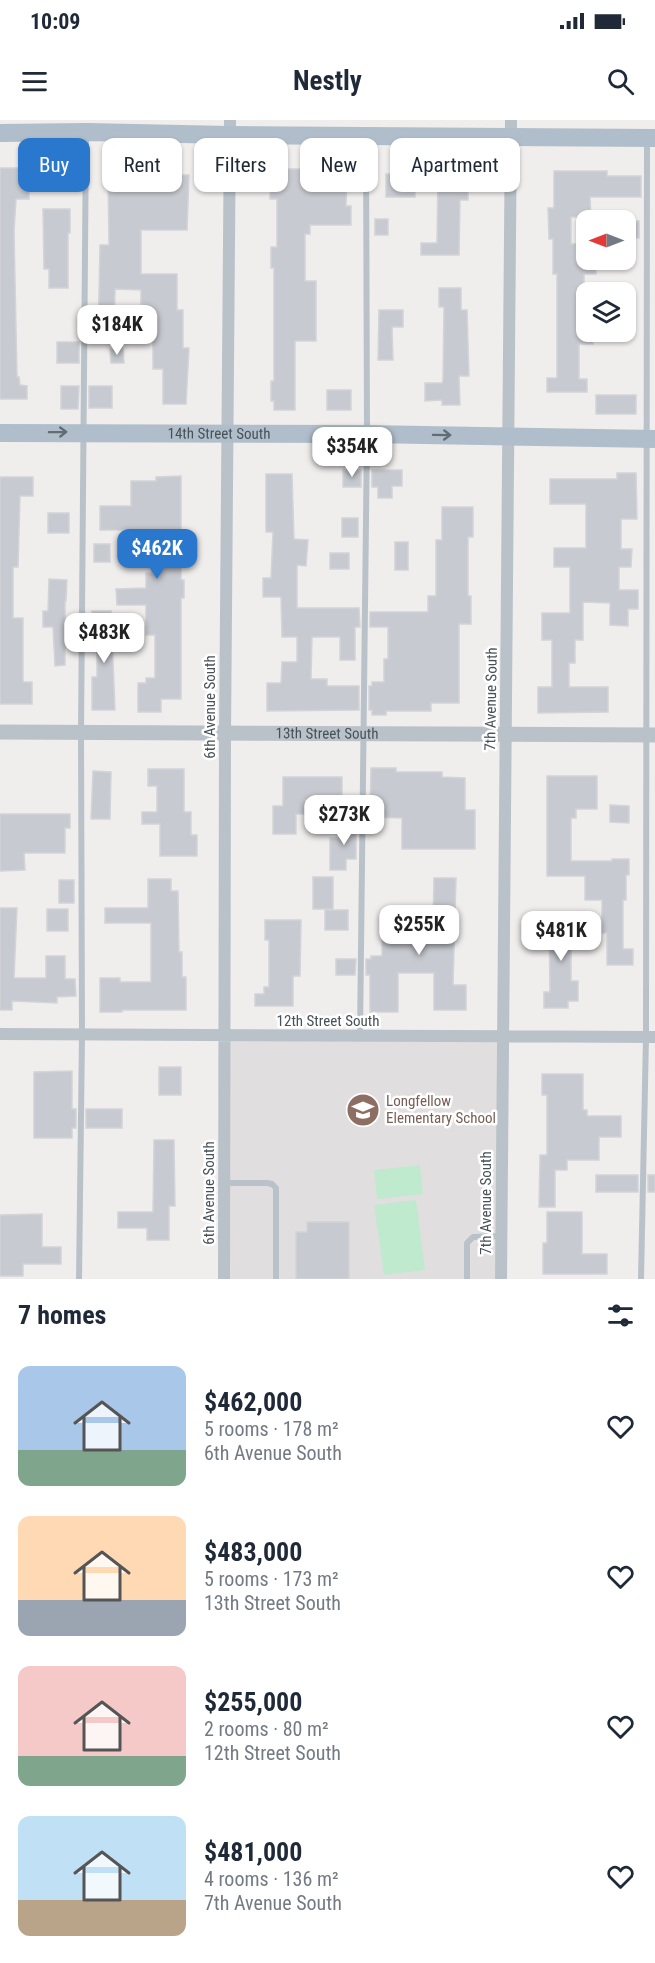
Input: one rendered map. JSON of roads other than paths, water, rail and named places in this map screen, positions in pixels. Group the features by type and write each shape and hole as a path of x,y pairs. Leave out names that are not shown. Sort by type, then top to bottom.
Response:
{"main road":[{"path":"0,134 230,128 366,136 510,128 651,138"},
{"name":"14th Street South","path":"0,433 367,434 652,439"}],"street":[{"name":"6th Avenue South","path":"224,1279 225,734 230,128"},
{"name":"7th Avenue South","path":"501,1279 510,128"},
{"name":"13th Street South","path":"0,732 650,735"},
{"name":"12th Street South","path":"0,1034 650,1037"}],"lane":[{"path":"79,1279 82,1035 83,432 87,132"},
{"path":"360,1036 367,434 366,136"},
{"path":"641,1279 650,1037 651,138"},
{"path":"224,1184 267,1183 276,1188 276,1279"},
{"path":"466,1279 467,1243 473,1237 501,1236"}],"place":[{"name":"Longfellow Elementary School","path":"363,1110"}]}
